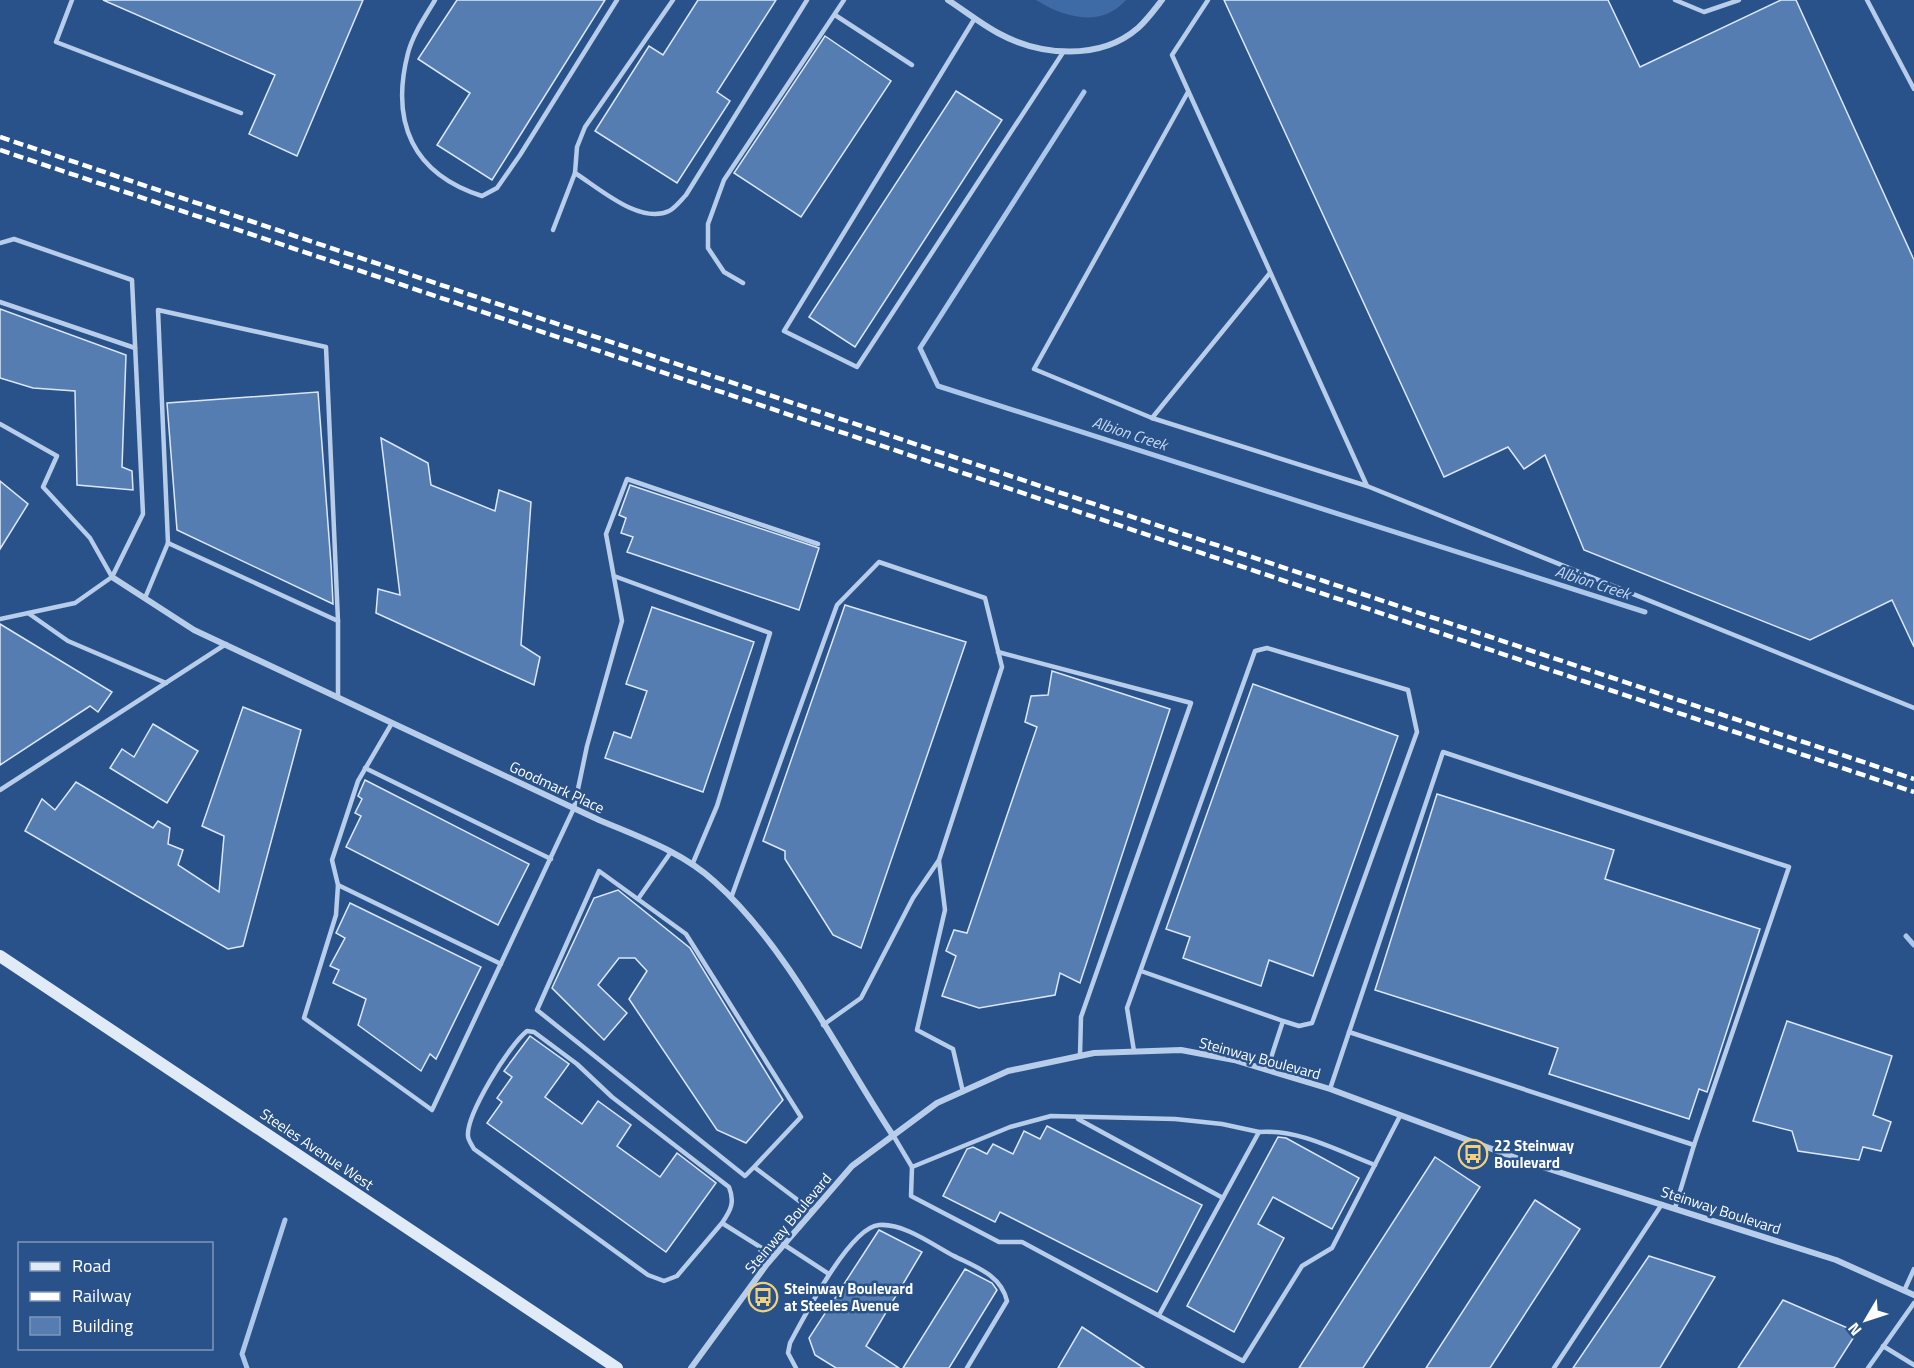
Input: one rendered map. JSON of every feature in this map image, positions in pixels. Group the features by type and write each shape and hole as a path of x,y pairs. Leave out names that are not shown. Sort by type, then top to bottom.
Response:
{"main road":[{"name":"Steeles Avenue West","path":"0,956 617,1368"}],"street":[{"path":"948,0 999,34 1032,46 1064,51 1101,47 1118,42 1139,27 1162,0"},
{"name":"Goodmark Place","path":"112,577 195,630 670,852 692,865 714,881 756,924 892,1134"},
{"name":"Steinway Boulevard","path":"691,1368 773,1256 811,1210 852,1166 892,1134 937,1103 1008,1071 1080,1055 1134,1051 1181,1050 1234,1060 1330,1089 1527,1162 1836,1260 1914,1295"}],"lane":[{"path":"72,0 56,42 241,113"},
{"path":"435,0 420,27 407,60 402,107 408,136 417,154 433,171 459,189 482,196 497,188 520,155 617,0"},
{"path":"553,230 575,173 577,147 585,128 673,0"},
{"path":"575,173 638,213 652,216 670,211 687,195 807,0"},
{"path":"743,283 724,272 708,248 708,224 724,180 844,0"},
{"path":"1208,0 1172,55 1367,486"},
{"path":"1675,0 1704,12 1739,0"},
{"path":"1868,0 1914,89"},
{"path":"835,15 912,65"},
{"path":"975,18 784,331 857,367 1064,51"},
{"path":"1188,92 1034,369 1152,418 1367,486 1914,708"},
{"path":"0,243 14,239 132,280 142,514 112,577 75,603 0,619"},
{"path":"1152,418 1270,273"},
{"path":"0,302 135,348"},
{"path":"145,598 168,543 158,310 326,347 338,621 338,697"},
{"path":"0,424 57,456 43,487 90,538 112,577"},
{"path":"392,723 357,781 332,860 338,885 336,915 304,1018 432,1110 574,808 586,746 621,621 606,534 627,478 818,544"},
{"path":"168,543 338,621"},
{"path":"731,898 837,605 879,562 985,598 1002,667 939,860 913,898 861,998 823,1025"},
{"path":"614,576 770,633 717,806 692,865"},
{"path":"28,613 68,640 166,683"},
{"path":"0,790 226,644"},
{"path":"1134,1051 1127,1008 1255,651 1267,648 1408,690 1417,732 1312,1023 1299,1026 1141,971"},
{"path":"998,652 1191,703 1081,1017 1080,1055"},
{"path":"1330,1089 1443,752 1789,867 1694,1145 1675,1208"},
{"path":"365,768 551,859"},
{"path":"638,899 670,852"},
{"path":"939,860 945,910 917,1030 953,1049 963,1092"},
{"path":"599,871 686,934 801,1117 754,1167 745,1176 537,1010 599,871"},
{"path":"338,885 501,964"},
{"path":"1267,1070 1283,1021"},
{"path":"527,1032 534,1032 577,1064 612,1097 729,1187 733,1198 730,1211 722,1223 677,1276 672,1280 663,1281 648,1275 474,1149 468,1138 469,1127 494,1071 509,1048 527,1032"},
{"path":"1349,1032 1694,1145"},
{"path":"912,1167 1010,1127 1051,1116 1175,1119 1222,1124 1259,1132 1277,1131 1303,1137 1375,1165"},
{"path":"892,1134 912,1167 911,1196 999,1242 1022,1242 1243,1361 1302,1266 1332,1248 1400,1116"},
{"path":"1076,1118 1223,1198"},
{"path":"1158,1316 1259,1132"},
{"path":"754,1167 811,1210"},
{"path":"1554,1368 1662,1204"},
{"path":"722,1223 773,1256"},
{"path":"796,1368 788,1353 790,1343 829,1274 862,1232 878,1225 897,1227 987,1272 1004,1288 1007,1301 967,1368"},
{"path":"783,1244 829,1274"},
{"path":"1904,1291 1914,1269"},
{"path":"1868,1368 1914,1303"},
{"path":"1883,1346 1914,1365"}],"shaded area":[{"path":"1036,0 1126,0 1116,9 1105,14 1082,17 1059,12"}],"building":[{"path":"103,0 363,0 297,156 249,134 275,75"},
{"path":"457,0 605,0 492,180 437,145 470,93 418,59"},
{"path":"698,0 776,0 717,92 730,101 677,183 595,131 649,46 663,55"},
{"path":"1224,0 1608,0 1640,67 1781,0 1796,0 1914,260 1914,647 1892,600 1810,640 1584,550 1545,455 1524,469 1508,447 1444,477"},
{"path":"825,36 891,81 801,217 734,173"},
{"path":"956,91 1002,120 855,347 809,317"},
{"path":"0,309 126,355 122,467 132,471 133,490 77,485 75,391 33,388 0,378"},
{"path":"318,392 333,604 177,530 167,403"},
{"path":"381,438 428,463 431,485 495,511 499,490 531,502 521,645 540,657 534,685 376,613 378,589 400,595"},
{"path":"0,481 28,504 0,549"},
{"path":"630,485 819,548 799,610 627,552 633,537 621,533 626,518 619,515"},
{"path":"845,605 966,642 861,948 833,935 785,859 785,851 763,841"},
{"path":"652,607 754,642 703,792 605,758 614,732 631,738 647,691 626,684"},
{"path":"0,624 112,692 98,712 90,706 0,765"},
{"path":"1052,671 1170,709 1080,983 1060,973 1055,995 979,1008 942,996 956,956 946,951 954,930 967,933 1037,727 1025,722 1031,696 1048,695"},
{"path":"1253,684 1398,736 1313,976 1269,960 1261,986 1183,958 1190,937 1166,929"},
{"path":"243,707 301,730 243,946 228,949 25,831 42,799 55,810 76,782 153,828 158,821 170,828 168,844 183,850 178,865 219,892 224,836 202,826"},
{"path":"153,724 198,751 167,803 110,768 122,749 134,757"},
{"path":"365,780 529,864 498,925 346,847 361,816 355,813 362,799 358,796"},
{"path":"1437,794 1614,850 1605,879 1760,929 1707,1092 1699,1089 1689,1119 1549,1074 1558,1048 1375,990"},
{"path":"618,890 690,948 783,1100 746,1143 717,1130 629,999 647,971 635,958 619,958 598,985 627,1013 604,1040 552,988 594,898"},
{"path":"350,903 481,967 436,1059 430,1054 421,1071 358,1025 366,999 333,983 339,970 330,966 345,938 336,933"},
{"path":"1787,1021 1892,1056 1873,1115 1891,1122 1881,1151 1863,1147 1859,1160 1798,1151 1792,1131 1753,1121"},
{"path":"530,1036 569,1064 545,1097 582,1124 598,1101 631,1125 617,1146 660,1177 677,1153 716,1183 666,1252 487,1123 502,1102 497,1098 512,1077 504,1071"},
{"path":"1047,1126 1202,1205 1157,1292 1000,1212 995,1222 943,1196 967,1149 973,1147 987,1154 993,1144 1013,1154 1024,1131 1040,1139"},
{"path":"1278,1137 1286,1138 1359,1178 1332,1229 1273,1197 1258,1224 1284,1238 1234,1332 1187,1306"},
{"path":"1435,1157 1480,1187 1363,1368 1299,1368"},
{"path":"1535,1200 1580,1229 1490,1368 1426,1368"},
{"path":"879,1230 922,1252 866,1346 899,1368 836,1368 815,1355 809,1338"},
{"path":"1649,1256 1715,1277 1660,1368 1573,1368"},
{"path":"965,1269 992,1283 997,1290 949,1368 903,1368"},
{"path":"1783,1300 1857,1332 1834,1368 1738,1368"},
{"path":"1082,1327 1144,1368 1058,1368"}],"waterway":[{"name":"Albion Creek","path":"1084,92 920,348 938,386 1645,612"},
{"path":"1906,936 1914,945"},
{"path":"247,1368 242,1354 285,1220"}],"railway":[{"path":"0,137 1914,779"},
{"path":"0,150 1914,792"}],"place":[{"name":"22 Steinway Boulevard","path":"1473,1154"},
{"name":"Steinway Boulevard at Steeles Avenue","path":"763,1297"}]}
